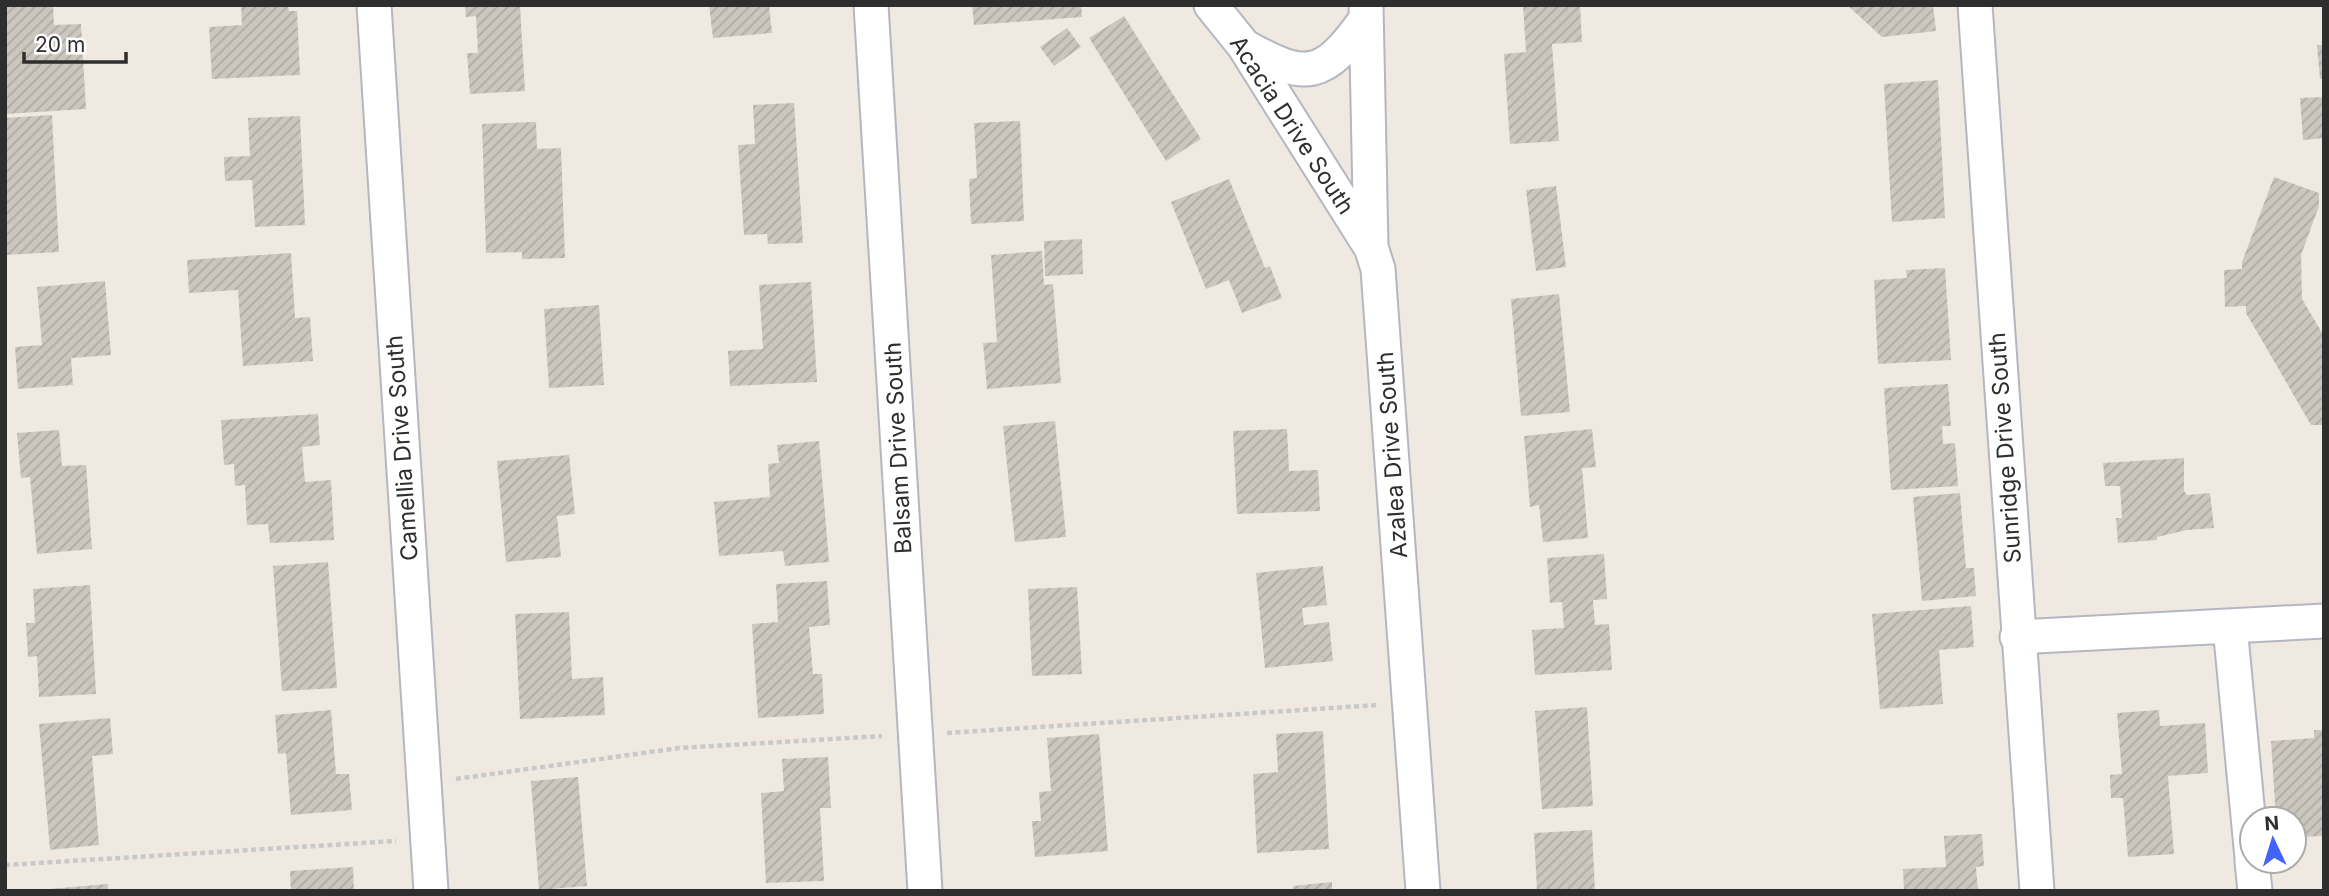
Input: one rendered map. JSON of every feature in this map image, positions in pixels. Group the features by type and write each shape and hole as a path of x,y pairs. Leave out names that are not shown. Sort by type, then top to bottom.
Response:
{"street":[{"name":"Camellia Drive South","path":"374,5 431,891"},
{"name":"Balsam Drive South","path":"871,5 925,891"},
{"name":"Acacia Drive South","path":"1212,5 1244,46 1371,247"},
{"name":"Sunridge Drive South","path":"1975,5 2017,636 2037,891"},
{"name":"Azalea Drive South","path":"1244,46 1277,65 1299,69 1322,67 1343,52 1366,12"},
{"name":"Azalea Drive South","path":"1366,12 1371,247 1378,269 1423,891"},
{"path":"2017,636 2324,621"},
{"path":"2230,626 2247,805"}],"path":[{"path":"424,784 679,748 1411,703"},
{"path":"5,865 427,838"}],"building":[{"path":"5,5 53,5 54,25 81,24 86,109 5,114"},
{"path":"241,5 288,5 289,11 297,11 300,75 212,79 209,27 242,25"},
{"path":"465,5 520,5 525,91 470,94 467,53 478,53 476,16 466,17"},
{"path":"709,5 769,5 772,33 713,38"},
{"path":"972,5 1081,5 1082,17 974,25"},
{"path":"1523,5 1580,5 1582,42 1552,44 1559,141 1510,144 1504,54 1526,52"},
{"path":"1847,5 1933,5 1936,31 1882,37"},
{"path":"1124,16 1201,139 1166,161 1089,38"},
{"path":"1067,28 1081,47 1054,66 1040,47"},
{"path":"2317,45 2324,45 2324,78 2320,79"},
{"path":"1938,80 1945,218 1892,222 1884,84"},
{"path":"2324,97 2324,138 2303,140 2300,98"},
{"path":"794,103 803,243 768,244 767,234 744,235 738,145 755,144 753,105"},
{"path":"52,115 59,252 5,255 5,118"},
{"path":"300,116 305,225 255,227 252,180 225,181 224,157 250,156 248,118"},
{"path":"1020,121 1024,221 971,224 969,179 977,178 974,123"},
{"path":"536,122 537,149 561,148 565,258 522,259 522,252 486,253 482,124"},
{"path":"2274,177 2319,193 2319,206 2301,255 2302,299 2324,336 2324,425 2311,425 2246,313 2246,306 2225,307 2224,270 2242,269 2242,262"},
{"path":"1229,179 1265,268 1270,266 1282,298 1242,313 1229,280 1206,289 1171,202"},
{"path":"1556,186 1566,267 1536,271 1526,190"},
{"path":"1082,239 1083,274 1045,276 1044,241"},
{"path":"1042,251 1044,285 1053,284 1061,383 987,389 983,343 997,342 991,255"},
{"path":"291,253 295,318 310,317 313,361 243,366 238,290 189,293 187,260"},
{"path":"1945,268 1951,360 1878,364 1874,280 1907,278 1906,270"},
{"path":"105,281 111,355 71,358 73,385 18,389 15,347 42,345 37,287"},
{"path":"811,282 817,382 730,386 728,351 763,349 759,285"},
{"path":"1559,294 1570,412 1521,416 1511,299"},
{"path":"599,305 604,385 549,388 544,309"},
{"path":"1948,384 1951,426 1942,426 1943,444 1955,443 1958,486 1891,490 1884,388"},
{"path":"318,414 320,445 302,447 305,482 331,480 334,540 270,543 268,524 247,525 245,485 235,486 234,464 224,465 221,420"},
{"path":"1055,421 1066,537 1015,542 1003,426"},
{"path":"1287,429 1289,471 1318,470 1320,511 1237,514 1233,431"},
{"path":"1592,429 1596,467 1582,468 1588,538 1543,542 1539,505 1530,507 1524,436"},
{"path":"59,430 62,466 86,465 92,549 37,554 30,477 21,478 17,433"},
{"path":"819,441 829,562 785,566 783,551 719,556 714,502 770,497 768,464 779,463 777,445"},
{"path":"569,455 575,514 557,516 561,557 506,562 497,461"},
{"path":"2184,458 2184,491 2187,495 2210,493 2214,528 2187,530 2157,537 2157,540 2118,543 2116,518 2122,518 2120,486 2105,486 2103,463"},
{"path":"1960,493 1966,568 1974,568 1976,596 1922,601 1913,497"},
{"path":"1604,554 1607,599 1593,600 1595,625 1609,624 1612,670 1535,675 1532,630 1564,628 1562,602 1550,603 1547,558"},
{"path":"328,562 337,688 282,691 273,566"},
{"path":"1323,566 1327,605 1302,608 1304,625 1329,622 1333,661 1265,668 1256,573"},
{"path":"827,581 830,625 809,627 813,674 822,674 824,714 758,718 752,624 778,622 776,584"},
{"path":"90,585 96,694 39,697 37,656 28,657 26,623 35,623 33,589"},
{"path":"1077,587 1082,674 1032,676 1028,589"},
{"path":"1971,606 1974,647 1939,650 1943,704 1880,709 1872,614"},
{"path":"569,612 572,679 603,677 605,715 520,719 515,614"},
{"path":"1587,707 1593,806 1542,809 1535,711"},
{"path":"331,710 336,774 349,774 352,810 291,815 286,753 278,754 275,715"},
{"path":"2159,710 2160,726 2205,723 2208,773 2168,776 2174,854 2128,857 2123,798 2111,798 2110,775 2122,774 2117,713"},
{"path":"110,718 113,754 92,756 99,845 50,850 39,724"},
{"path":"2314,730 2324,730 2324,836 2308,837 2308,805 2275,805 2271,741 2314,738"},
{"path":"1323,731 1329,849 1257,853 1253,774 1278,772 1276,734"},
{"path":"1099,734 1108,851 1035,857 1032,821 1041,821 1039,792 1051,791 1047,738"},
{"path":"828,757 831,808 820,808 824,881 766,883 761,793 784,791 782,759"},
{"path":"578,777 587,886 539,890 531,781"},
{"path":"1592,830 1595,891 1537,891 1534,833"},
{"path":"1982,834 1984,866 1976,867 1978,891 1904,891 1903,869 1946,867 1944,836"},
{"path":"353,867 354,891 291,891 290,871"},
{"path":"1332,882 1332,891 1293,891 1293,886"},
{"path":"108,884 108,891 48,891 48,889"}]}
